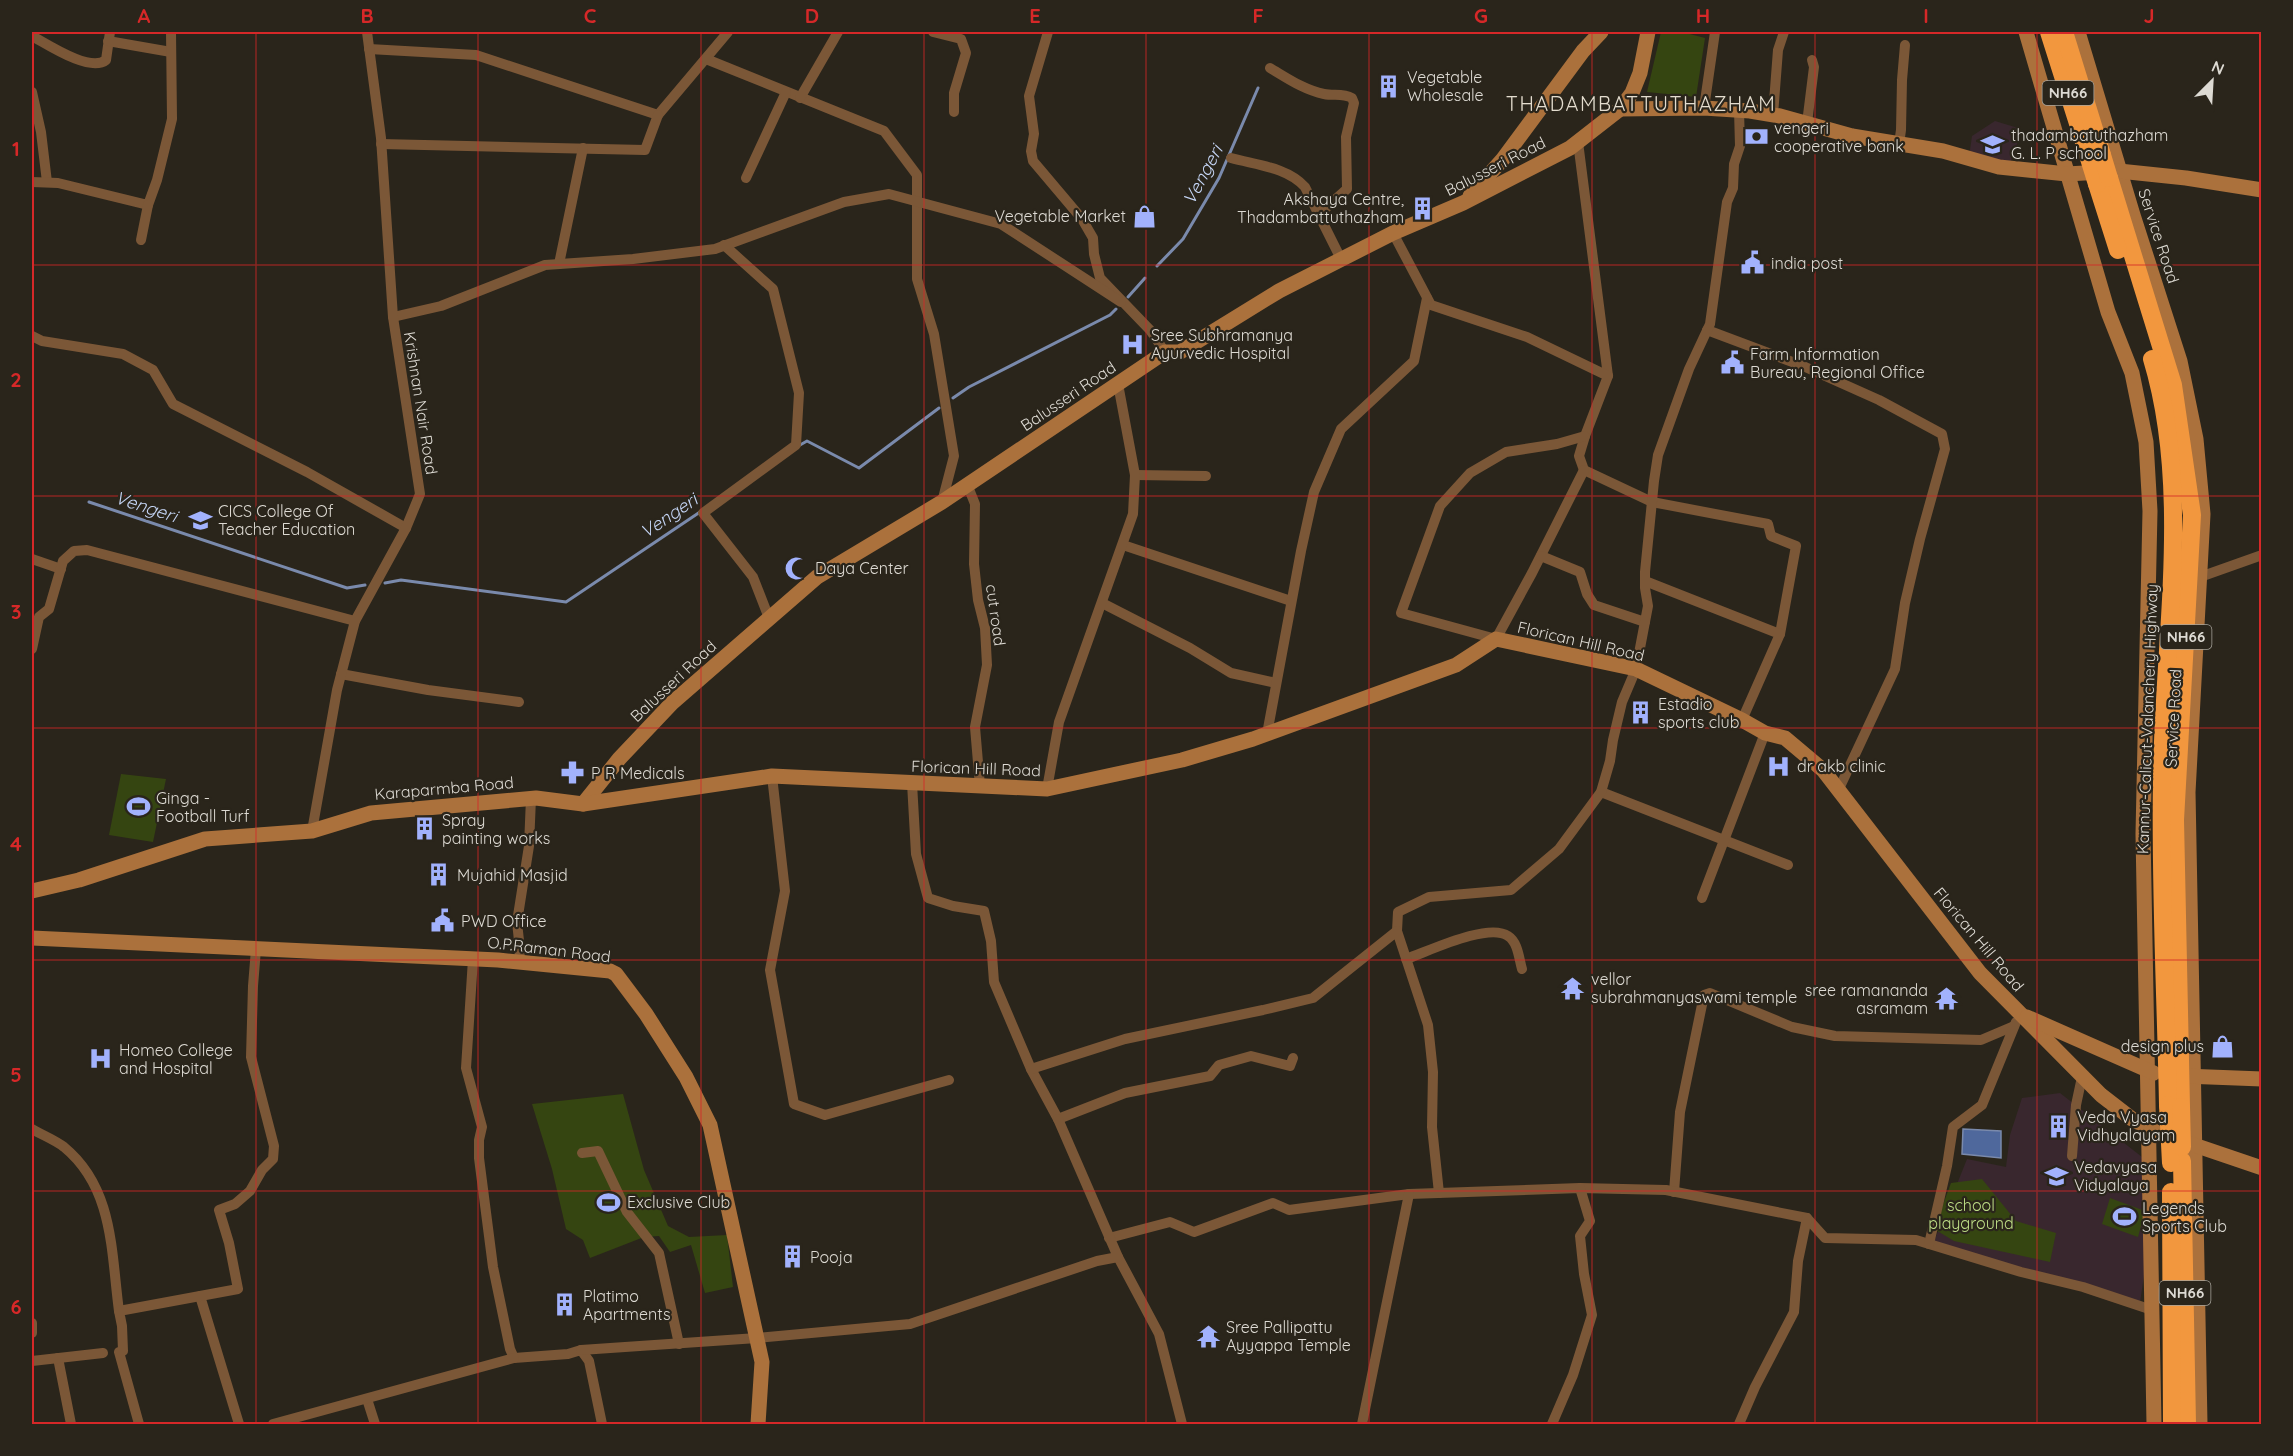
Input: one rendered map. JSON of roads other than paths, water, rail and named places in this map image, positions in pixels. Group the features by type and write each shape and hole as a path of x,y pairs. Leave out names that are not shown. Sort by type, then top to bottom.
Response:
{"highway":[{"name":"Kannur-Calicut-Valanchery Highway","path":"2049,32 2095,155 2108,178 2159,382 2169,450 2172,560 2162,777 2163,936 2180,1076 2174,1106 2176,1162 2172,1425"},
{"name":"NH66","path":"2064,32 2095,155"},
{"name":"NH66","path":"2176,1162 2187,1425"}],"street":[{"path":"141,240 148,205 157,180 172,118 171,32"},
{"name":"Krishnan Nair Road","path":"312,831 341,674 355,621 406,528 420,494 393,317 381,144 367,32"},
{"path":"381,144 645,150 658,115 728,32"},
{"path":"800,98 838,32"},
{"path":"933,32 961,39 966,53 954,93 954,112"},
{"path":"1048,32 1029,96 1034,134 1031,151 1033,161 1082,219 1093,238 1100,278 1150,330 1165,352"},
{"path":"1463,203 1503,159 1583,51 1600,32"},
{"name":"Balusseri Road","path":"583,804 619,759 672,703 817,577 942,502 1165,352 1180,352 1279,291 1393,233 1463,203 1570,148 1620,109 1632,93 1640,73 1648,32"},
{"path":"1704,108 1715,32"},
{"path":"1773,115 1778,50 1784,32"},
{"path":"2026,32 2108,312 2132,373 2146,442 2150,511 2143,834 2154,1425"},
{"name":"Service Road","path":"2078,32 2108,178 2180,361 2196,439 2203,514 2188,792 2180,1076 2194,1145 2200,1425"},
{"path":"32,36 92,65 102,64 106,60 109,36 171,52"},
{"path":"1899,144 1905,45"},
{"path":"369,49 476,55 658,115"},
{"path":"706,59 884,131 917,175 917,279 934,334 954,456 942,502"},
{"path":"1807,123 1814,67 1812,60"},
{"path":"1270,68 1309,89 1325,94 1346,94 1352,98 1354,103 1346,137 1347,189 1318,215"},
{"path":"32,92 41,132 47,182"},
{"path":"746,178 786,92"},
{"path":"1620,109 1740,110 1943,152 1999,167 2262,190"},
{"path":"1439,1193 1432,1127 1433,1071 1428,1025 1397,931 1398,912 1429,897 1511,890 1559,849 1601,792 1622,702 1636,669 1640,637 1648,606 1645,580 1658,455 1689,369 1710,324 1727,202 1733,188 1734,164 1740,146 1740,110"},
{"path":"1578,142 1608,376 1585,436 1580,456 1584,470 1496,639 1401,613 1440,506 1470,473 1506,452 1557,444 1585,436"},
{"path":"559,264 583,148"},
{"path":"1231,158 1284,172 1297,179 1305,188 1341,259"},
{"path":"32,182 58,183 148,205"},
{"path":"393,317 441,306 545,265 715,249 844,202 889,194 1001,224 1121,302"},
{"path":"1393,233 1431,305 1527,337 1608,376"},
{"path":"724,245 773,289 799,393 796,445 703,513 753,578 769,618"},
{"path":"1267,734 1314,492 1341,429 1414,362 1427,298"},
{"path":"1707,330 1803,366 1879,400 1942,434 1945,449 1905,603 1895,669 1838,791"},
{"path":"32,336 42,341 123,354 153,370 173,404 307,472 406,528"},
{"path":"1047,789 1059,722 1133,514 1135,475 1118,384"},
{"path":"1584,470 1652,502 1768,524 1771,536 1796,546 1780,634 1742,720"},
{"path":"1135,475 1206,476"},
{"name":"cut road","path":"968,484 975,504 974,564 978,600 985,628 987,665 975,727 980,786"},
{"path":"1123,545 1291,601"},
{"path":"32,649 39,617 49,609 63,561 74,551 87,550 355,621"},
{"path":"2200,577 2262,555"},
{"path":"1541,556 1580,572 1587,594 1594,605 1645,622"},
{"path":"32,559 61,569"},
{"path":"1645,580 1780,634"},
{"path":"1102,603 1190,648 1232,673 1276,683"},
{"name":"Florican Hill Road","path":"583,804 772,776 1047,789 1182,760 1267,734 1456,665 1496,639 1636,669 1765,733 1785,738 1823,770 2017,1020 2101,1095 2150,1129 2262,1168"},
{"path":"341,674 428,690 519,702"},
{"path":"1702,898 1765,733"},
{"path":"772,776 785,891 770,970 794,1104 825,1115 949,1080"},
{"path":"912,783 916,854 928,898 953,906 984,911 991,941 994,982 1031,1069 1058,1119 1109,1238 1159,1334 1182,1425"},
{"path":"1601,792 1788,865"},
{"path":"519,962 517,922 529,846 531,798"},
{"name":"Karaparmba Road","path":"32,891 79,880 205,839 312,831 371,813 531,798 583,804"},
{"path":"1031,1069 1125,1039 1313,998 1397,931"},
{"path":"1406,959 1481,933 1494,932 1508,936 1515,945 1522,969"},
{"name":"O.P.Raman Road","path":"32,938 473,959 610,971 621,980 646,1014 686,1077 710,1125 762,1362 758,1425"},
{"path":"119,1311 238,1289 229,1243 219,1210 235,1204 250,1191 262,1170 273,1159 274,1146 251,1057 256,949"},
{"path":"473,959 466,1068 482,1127 479,1158 493,1267 514,1358"},
{"path":"1674,1192 1680,1112 1704,995 1710,993 1792,1027 1835,1036 1981,1040 2017,1020"},
{"path":"2017,1020 2147,1070 2180,1076 2262,1078"},
{"path":"1929,1244 1947,1166 1953,1128 1982,1105 2017,1020"},
{"path":"1058,1119 1125,1093 1210,1076 1219,1065 1251,1056 1290,1066 1293,1058"},
{"path":"2072,1156 2076,1105 2082,1077"},
{"path":"32,1129 64,1147 92,1177 105,1207 123,1326 123,1351 119,1352 139,1425"},
{"path":"582,1153 598,1151 627,1212 659,1253 679,1344"},
{"path":"1552,1425 1573,1375 1592,1315 1580,1236 1590,1221 1580,1188"},
{"path":"1109,1238 1170,1222 1194,1232 1274,1203 1289,1210 1409,1194 1580,1188 1674,1192 1807,1218 1825,1238 1916,1240 2021,1272 2083,1287 2152,1310"},
{"path":"1362,1425 1409,1194"},
{"path":"1739,1425 1755,1387 1794,1312 1798,1261 1807,1218"},
{"path":"273,1425 514,1358 568,1354 581,1350 757,1338 910,1324 1097,1261 1118,1257"},
{"path":"200,1296 239,1425"},
{"path":"32,1323 32,1333"},
{"path":"581,1350 589,1361 602,1425"},
{"path":"32,1361 103,1353"},
{"path":"58,1358 71,1425"},
{"path":"367,1399 375,1425"}],"water":[{"path":"1963,1129 2001,1131 2001,1158 1962,1154"}],"waterway":[{"name":"Vengeri","path":"1157,266 1183,239 1219,178 1258,88"},
{"path":"1128,297 1145,278"},
{"name":"Vengeri","path":"953,398 969,387 1110,315 1116,309"},
{"name":"Vengeri","path":"800,445 807,441 859,468 939,408"},
{"name":"Vengeri","path":"89,502 347,588 365,585"},
{"name":"Vengeri","path":"385,583 401,580 566,602 700,512"}],"place":[{"name":"Vegetable Wholesale","path":"1389,86"},
{"name":"vengeri cooperative bank","path":"1756,137"},
{"name":"thadambatuthazham G. L. P school","path":"1993,144"},
{"name":"Akshaya Centre, Thadambattuthazham","path":"1422,208"},
{"name":"Vegetable Market","path":"1144,216"},
{"name":"india post","path":"1753,263"},
{"name":"Sree Subhramanya Ayurvedic Hospital","path":"1133,344"},
{"name":"Farm Information Bureau, Regional Office","path":"1732,363"},
{"name":"CICS College Of Teacher Education","path":"200,520"},
{"name":"Daya Center","path":"797,568"},
{"name":"Estadio sports club","path":"1640,713"},
{"name":"dr akb clinic","path":"1779,766"},
{"name":"P R Medicals","path":"573,773"},
{"name":"Ginga - Football Turf","path":"138,807"},
{"name":"Spray painting works","path":"424,829"},
{"name":"Mujahid Masjid","path":"439,875"},
{"name":"PWD Office","path":"443,921"},
{"name":"vellor subrahmanyaswami temple","path":"1573,988"},
{"name":"sree ramananda asramam","path":"1946,999"},
{"name":"design plus","path":"2222,1046"},
{"name":"Homeo College and Hospital","path":"101,1059"},
{"name":"Veda Vyasa Vidhyalayam","path":"2059,1126"},
{"name":"Vedavyasa Vidyalaya","path":"2056,1176"},
{"name":"Exclusive Club","path":"609,1202"},
{"name":"Legends Sports Club","path":"2124,1217"},
{"name":"Pooja","path":"792,1257"},
{"name":"Platimo Apartments","path":"565,1305"},
{"name":"Sree Pallipattu Ayyappa Temple","path":"1208,1336"}],"district":[{"name":"THADAMBATTUTHAZHAM","path":"1641,104"}],"park label":[{"name":"school playground","path":"1971,1214"}]}
